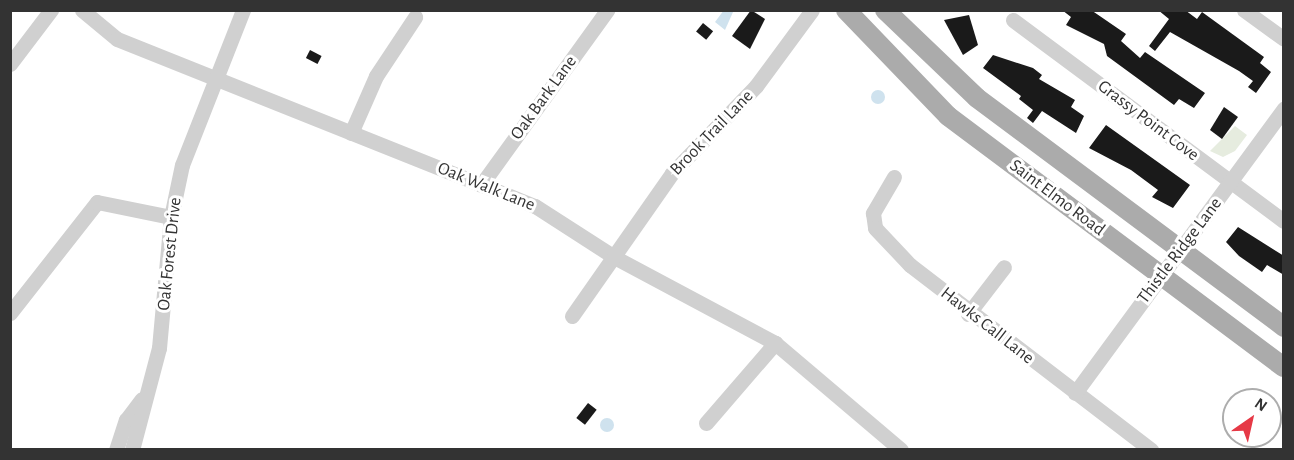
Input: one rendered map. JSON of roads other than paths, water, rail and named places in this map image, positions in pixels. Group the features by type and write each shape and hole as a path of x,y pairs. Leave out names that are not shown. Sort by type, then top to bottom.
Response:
{"main road":[{"name":"Saint Elmo Road","path":"846,10 948,116 1284,367"},
{"name":"Saint Elmo Road","path":"885,10 977,98 1284,327"}],"street":[{"path":"10,64 51,10"},
{"name":"Oak Walk Lane","path":"82,10 117,39 216,81 535,206 614,257 775,343 881,444 901,450"},
{"name":"Oak Forest Drive","path":"132,450 142,399 159,348 171,217 182,165 243,10"},
{"name":"Oak Bark Lane","path":"481,185 607,10"},
{"name":"Brook Trail Lane","path":"572,316 672,173 756,86 812,10"},
{"path":"1244,10 1284,39"},
{"path":"351,133 376,76 416,17"},
{"name":"Grassy Point Cove","path":"1013,20 1284,221"},
{"name":"Thistle Ridge Lane","path":"1075,393 1284,109"},
{"name":"Hawks Call Lane","path":"894,177 873,213 875,228 969,314 1151,450"},
{"path":"10,313 98,202 171,217"},
{"path":"969,314 1004,267"},
{"path":"706,423 775,343"},
{"name":"Oak Forest Drive","path":"116,450 126,420 142,399"}],"water":[{"path":"724,10 733,12 725,30 715,22"},
{"path":"875,90 881,90 885,97 881,104 875,104 871,100 871,94"},
{"path":"604,418 610,418 614,425 610,432 604,432 600,428 600,422"}]}
